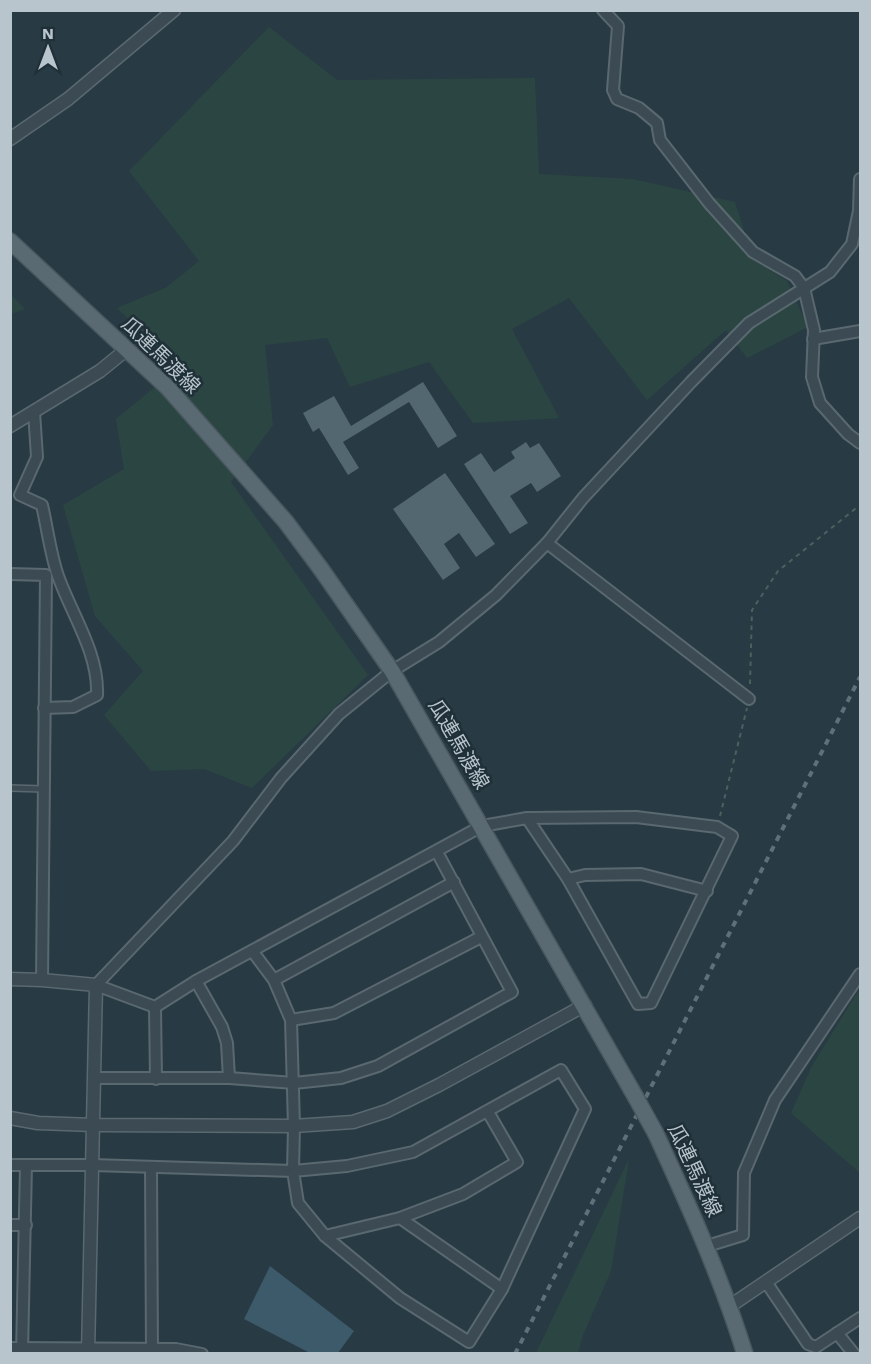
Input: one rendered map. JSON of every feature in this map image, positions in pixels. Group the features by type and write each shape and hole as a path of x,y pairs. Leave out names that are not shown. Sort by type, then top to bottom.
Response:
{"main road":[{"name":"瓜連馬渡線","path":"10,241 168,388 208,432 286,522 392,671 585,1005 656,1134 707,1246 745,1353"}],"street":[{"path":"10,139 68,99 174,10"},
{"path":"603,10 618,26 613,90 617,99 639,108 657,123 660,140 753,252 795,276 804,288 814,330 812,377 820,403 848,434 861,443"},
{"path":"88,1351 96,985 233,841 281,778 339,714 392,671 439,642 496,595 547,543 583,498 690,382 749,323 830,272 852,244 859,211 861,179"},
{"path":"813,339 861,331"},
{"path":"12,421 34,412 100,371 127,349"},
{"path":"34,412 37,457 20,495 42,505 57,572 98,679 97,695 73,707 45,708"},
{"path":"10,488 25,480"},
{"path":"547,543 749,699"},
{"path":"10,574 46,575 42,980"},
{"path":"155,1008 196,981 482,826 527,818 636,817 717,827 732,836 651,1003 638,1004 568,879 527,818"},
{"path":"94,1078 229,1078 294,1083 341,1078 378,1066 512,992 437,852"},
{"path":"568,879 585,875 641,874 707,891"},
{"path":"274,980 454,882"},
{"path":"291,1020 334,1014 481,937"},
{"path":"10,1165 293,1171 347,1166 413,1152 561,1070 585,1109 502,1289 469,1342 400,1298 325,1236 298,1203 293,1171 294,1083 291,1020 274,980 253,952"},
{"path":"707,1246 743,1235 744,1173 776,1100 861,974"},
{"path":"10,979 96,985 155,1008"},
{"path":"196,981 222,1027 227,1043 229,1078"},
{"path":"10,1118 38,1123 94,1125 294,1126 353,1122 387,1111 439,1085 585,1005"},
{"path":"155,1008 156,1079"},
{"path":"325,1236 400,1218 463,1194 517,1162 488,1112"},
{"path":"22,1351 26,1166"},
{"path":"151,1167 152,1352"},
{"path":"400,1218 502,1289"},
{"path":"730,1306 861,1218"},
{"path":"10,1225 26,1225"},
{"path":"766,1282 808,1344 816,1347 861,1318"},
{"path":"10,1286 24,1286"},
{"path":"837,1333 854,1353"},
{"path":"10,1348 22,1351 152,1352 176,1349 202,1353"}],"lane":[{"path":"10,788 44,789"}],"path":[{"path":"717,827 749,699 752,610 778,571 861,505"}],"green space":[{"path":"269,27 337,80 535,78 539,174 633,179 735,202 753,260 787,281 808,327 747,358 726,330 647,400 569,298 512,329 559,418 473,423 429,362 350,387 327,338 265,345 273,425 231,482 368,675 252,788 204,769 151,771 104,715 143,671 95,616 63,505 124,469 116,419 178,368 117,308 167,287 199,261 129,171"},
{"path":"11,295 25,309 11,314"},
{"path":"860,988 860,1173 791,1113 812,1066"},
{"path":"629,1159 611,1271 583,1335 578,1353 536,1353"}],"water":[{"path":"270,1266 354,1331 338,1353 310,1353 244,1319"}],"building":[{"path":"423,382 457,436 438,448 409,402 343,442 359,468 348,475 319,428 313,432 303,413 334,396 351,426"},
{"path":"526,442 530,448 539,443 561,476 537,492 531,483 510,496 528,523 510,534 464,464 481,453 494,472 515,458 511,452"},
{"path":"445,473 495,544 476,557 459,533 444,544 460,568 443,580 393,509"}],"railway":[{"path":"515,1354 860,677"}]}
